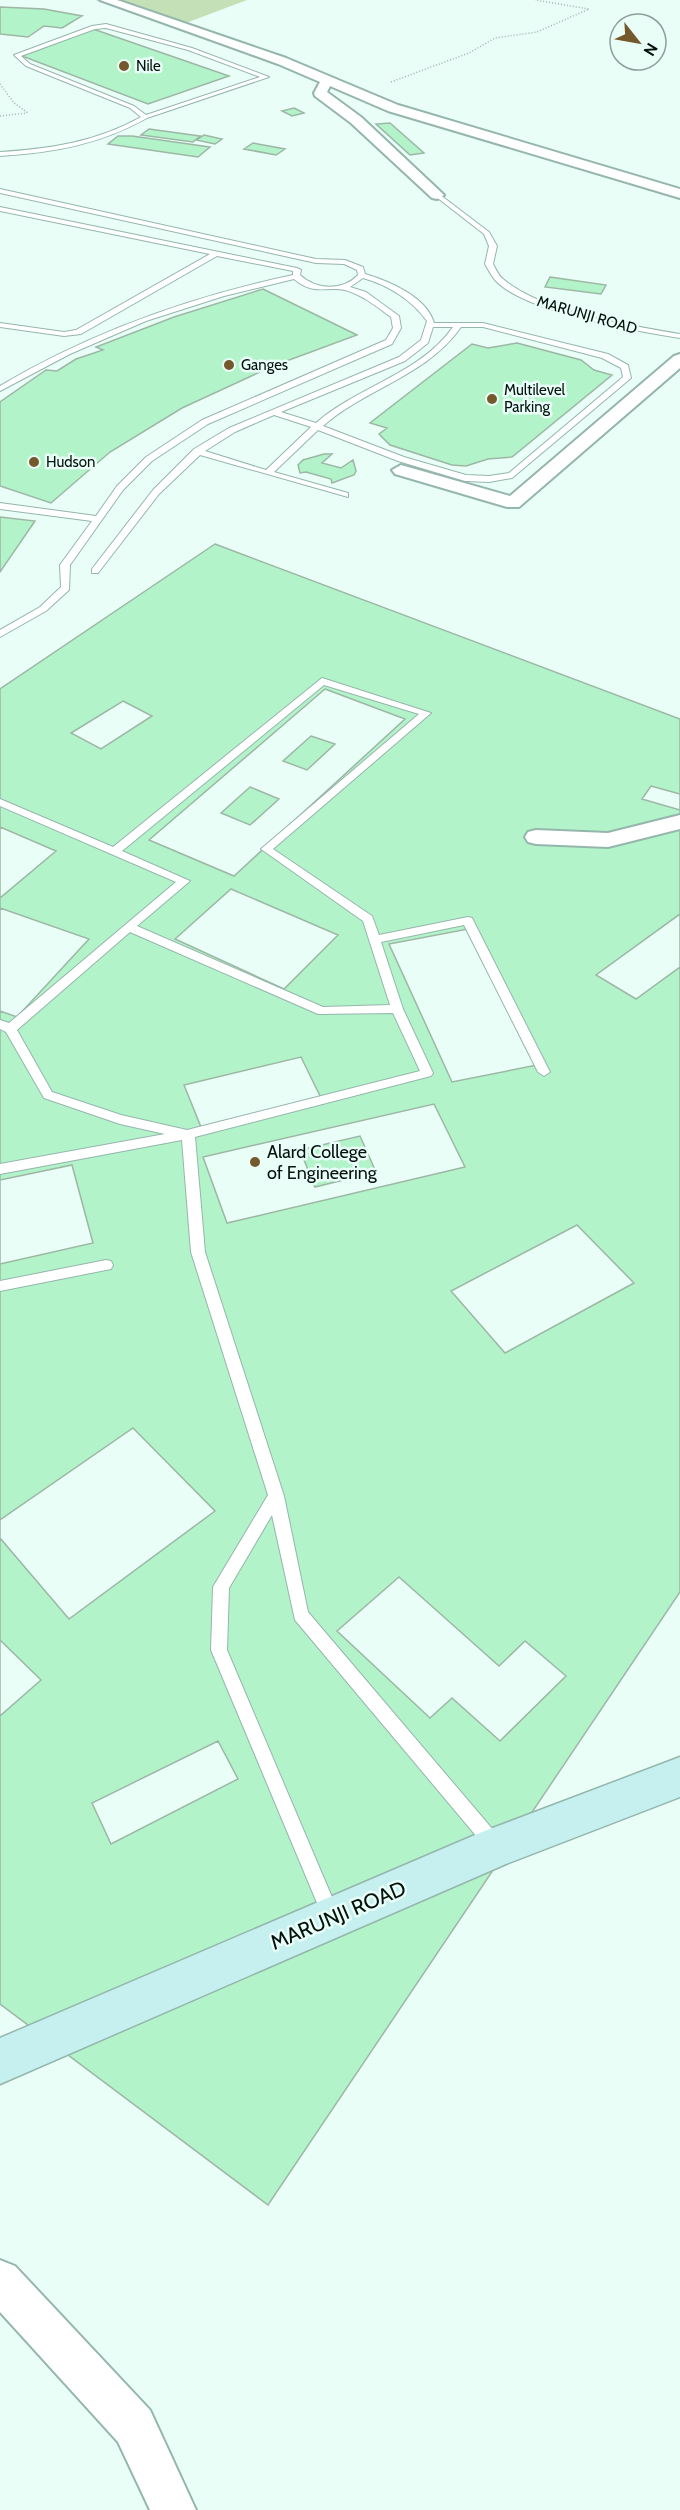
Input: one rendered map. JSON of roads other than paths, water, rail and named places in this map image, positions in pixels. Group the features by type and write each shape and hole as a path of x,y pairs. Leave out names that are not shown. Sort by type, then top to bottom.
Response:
{"street":[{"path":"106,0 282,61 393,108 680,194"},
{"path":"327,80 320,93 356,120 437,195"},
{"path":"356,120 393,108"},
{"path":"401,470 513,503 680,359"},
{"path":"536,837 608,840 680,822"},
{"name":"MARUNJI ROAD","path":"0,2061 496,1847 680,1777"},
{"path":"0,2281 134,2426 173,2510"}],"lane":[{"path":"0,154 78,147 129,128 145,117 266,77 190,49 106,26 94,27 17,55 28,65 132,106 145,117"},
{"path":"0,191 316,261 351,264 360,268 362,275 358,281 342,287"},
{"name":"MARUNJI ROAD","path":"437,195 487,233 493,246 489,264 499,279 531,299 620,326 680,336"},
{"path":"0,209 217,253 296,273 301,282 312,286 342,287 363,294 395,316 398,328 389,342 206,422 149,459 120,488 65,565 66,588 44,609 0,634"},
{"path":"0,325 64,334 78,332 217,253"},
{"path":"0,389 82,346 183,306 296,273"},
{"path":"95,571 163,483 197,451 232,430 402,359 425,341 430,325 425,310 385,283 362,275"},
{"path":"268,473 345,404 426,360 450,340 459,324"},
{"path":"274,413 401,459 465,478 489,479 512,475 627,378 625,367 605,356 483,325 430,325"},
{"path":"197,451 345,495"},
{"path":"0,506 98,519"},
{"path":"0,1170 188,1134 427,1073 397,1008 368,919 267,849 426,712 322,681 114,852"},
{"path":"0,802 184,881 5,1027 48,1095 120,1119 188,1134"},
{"path":"375,939 468,921 544,1072"},
{"path":"129,927 322,1011 397,1008"},
{"path":"188,1134 198,1252 276,1496 301,1615 496,1847"},
{"path":"0,1286 106,1265"},
{"path":"276,1496 221,1587 219,1650 332,1918"}],"place":[{"name":"Nile","path":"124,66"},
{"name":"Ganges","path":"229,365"},
{"name":"Multilevel Parking","path":"492,399"},
{"name":"Hudson","path":"34,462"},
{"name":"Alard College of Engineering","path":"255,1162"}]}
